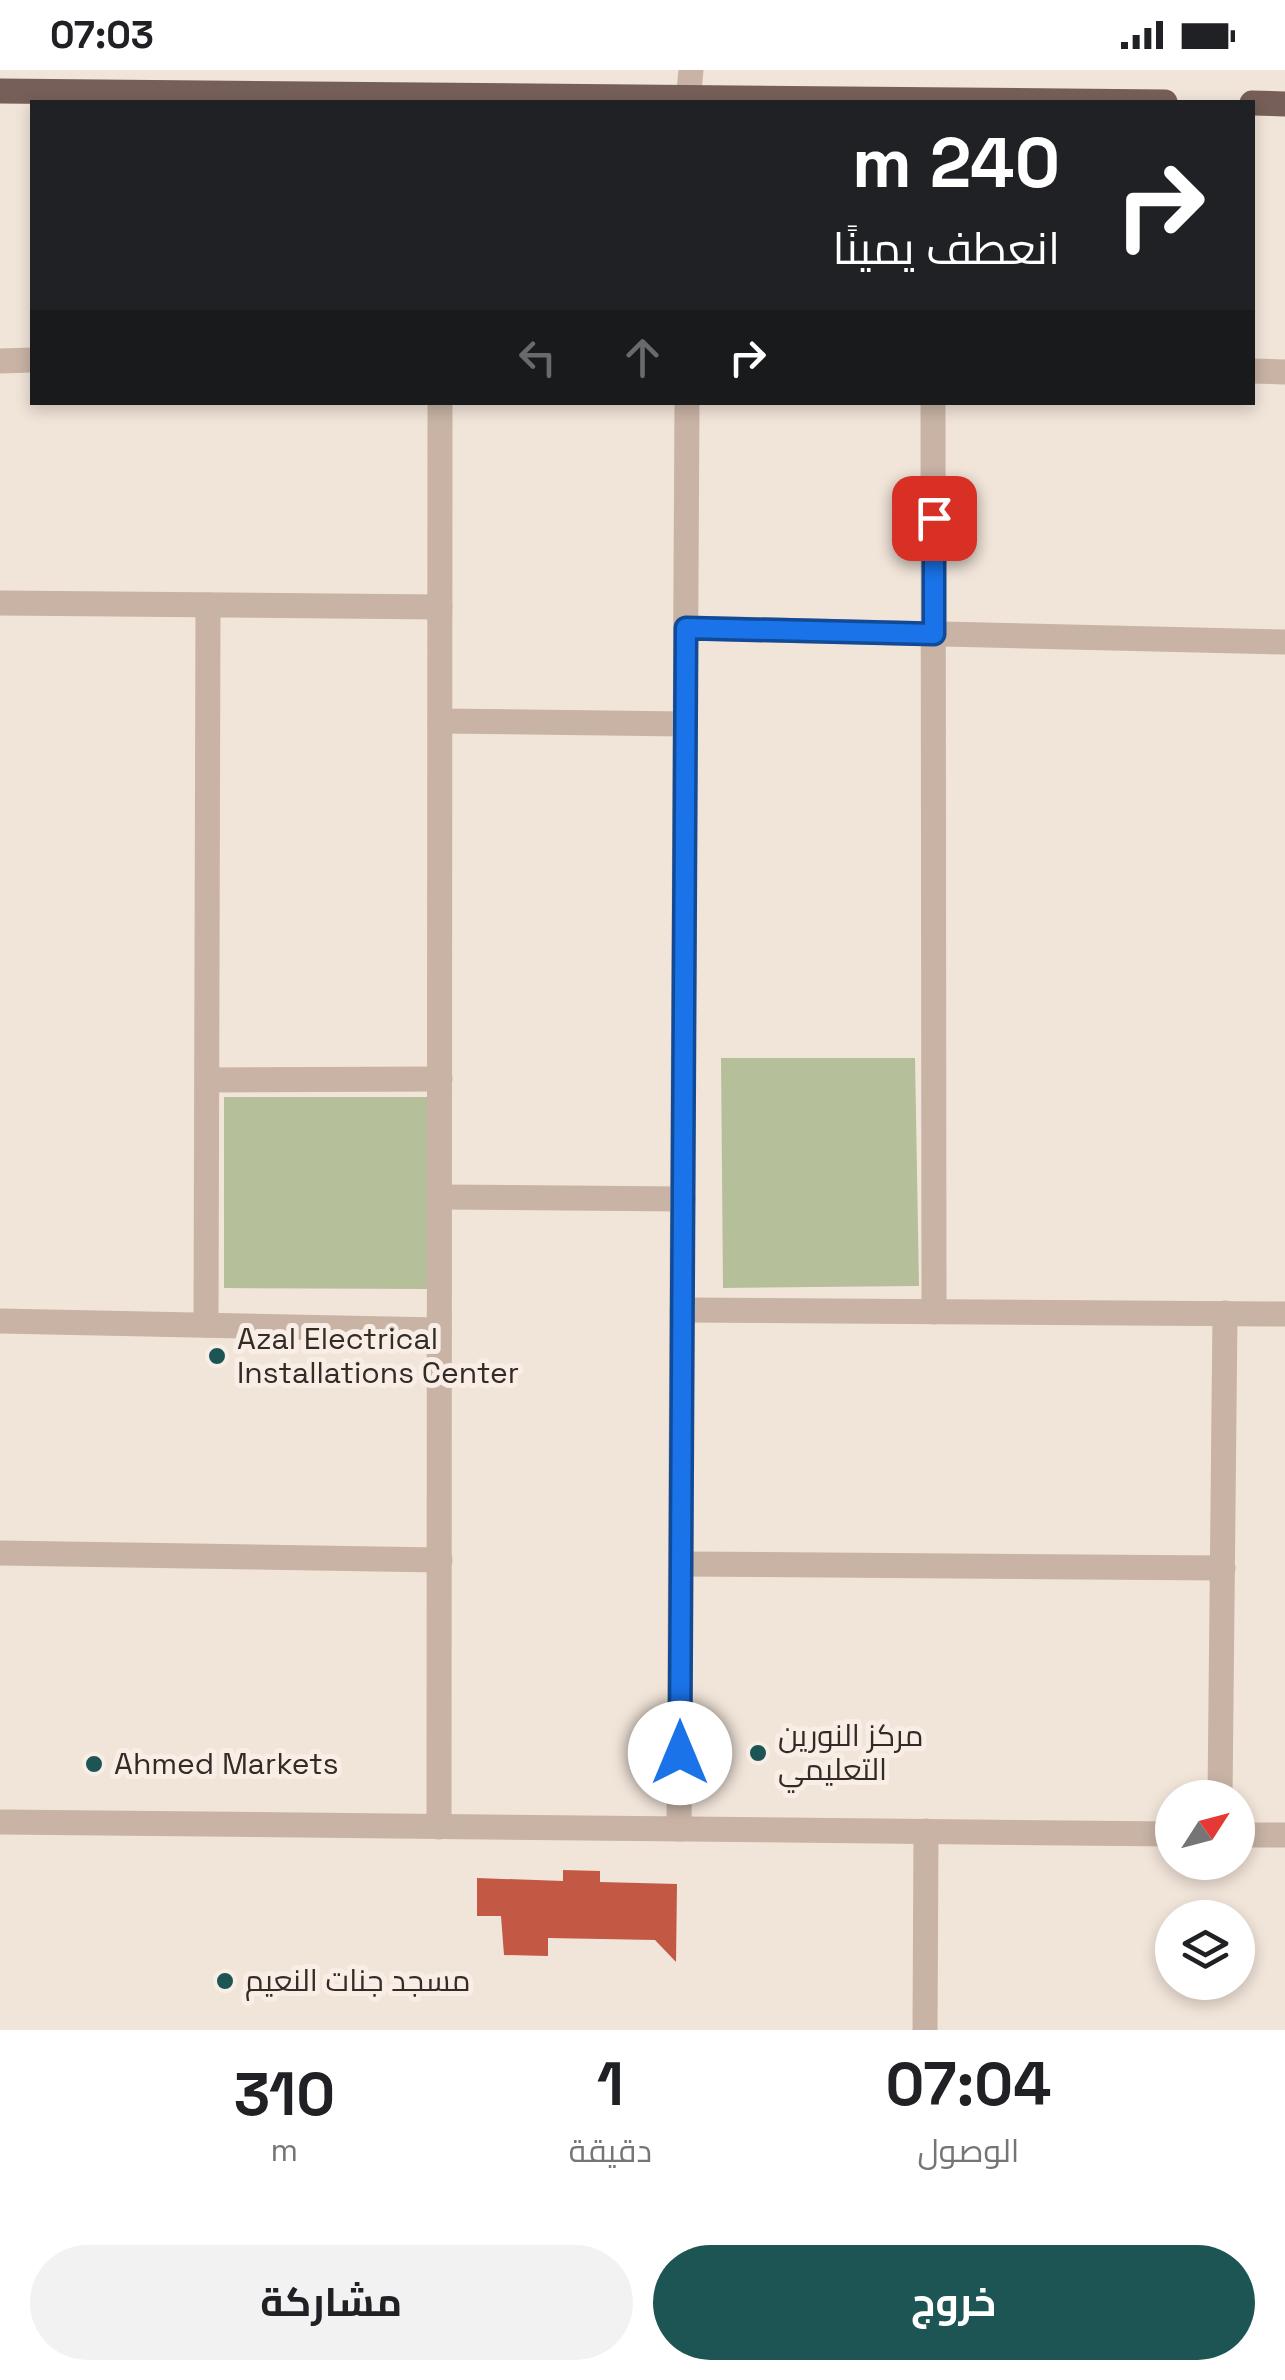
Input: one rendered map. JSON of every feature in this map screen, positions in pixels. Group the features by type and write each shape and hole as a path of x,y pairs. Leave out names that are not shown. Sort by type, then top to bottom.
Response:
{"main road":[{"path":"0,92 688,100"},
{"path":"1255,103 1285,104"}],"street":[{"path":"688,100 692,70"},
{"path":"0,361 30,360"},
{"path":"1255,371 1285,372"},
{"path":"439,1827 440,405"},
{"path":"680,1829 687,405"},
{"path":"934,405 934,1312"},
{"path":"0,603 440,607"},
{"path":"206,1325 208,605"},
{"path":"686,628 1285,642"},
{"path":"440,722 685,724"},
{"path":"206,1080 440,1078"},
{"path":"440,1197 683,1199"},
{"path":"682,1310 1285,1314"},
{"path":"1220,1780 1226,1314"},
{"path":"0,1320 440,1330"},
{"path":"0,1553 440,1560"},
{"path":"681,1564 1222,1568"},
{"path":"0,1822 1155,1834"},
{"path":"925,2030 926,1832"},
{"path":"1255,1834 1285,1835"}],"green space":[{"path":"721,1058 915,1058 919,1286 723,1288"},
{"path":"224,1097 429,1097 429,1289 224,1288"}],"building":[{"path":"563,1870 600,1871 600,1882 677,1884 676,1962 655,1940 548,1938 548,1956 504,1955 501,1916 477,1916 477,1878 563,1881"}],"place":[{"name":"Azal Electrical Installations Center","path":"217,1356"},
{"name":"مركز النورين التعليمي","path":"758,1753"},
{"name":"Ahmed Markets","path":"94,1764"},
{"name":"مسجد جنات النعيم","path":"225,1981"}],"route":[{"path":"680,1753 686,628 934,634 934,518"}]}
